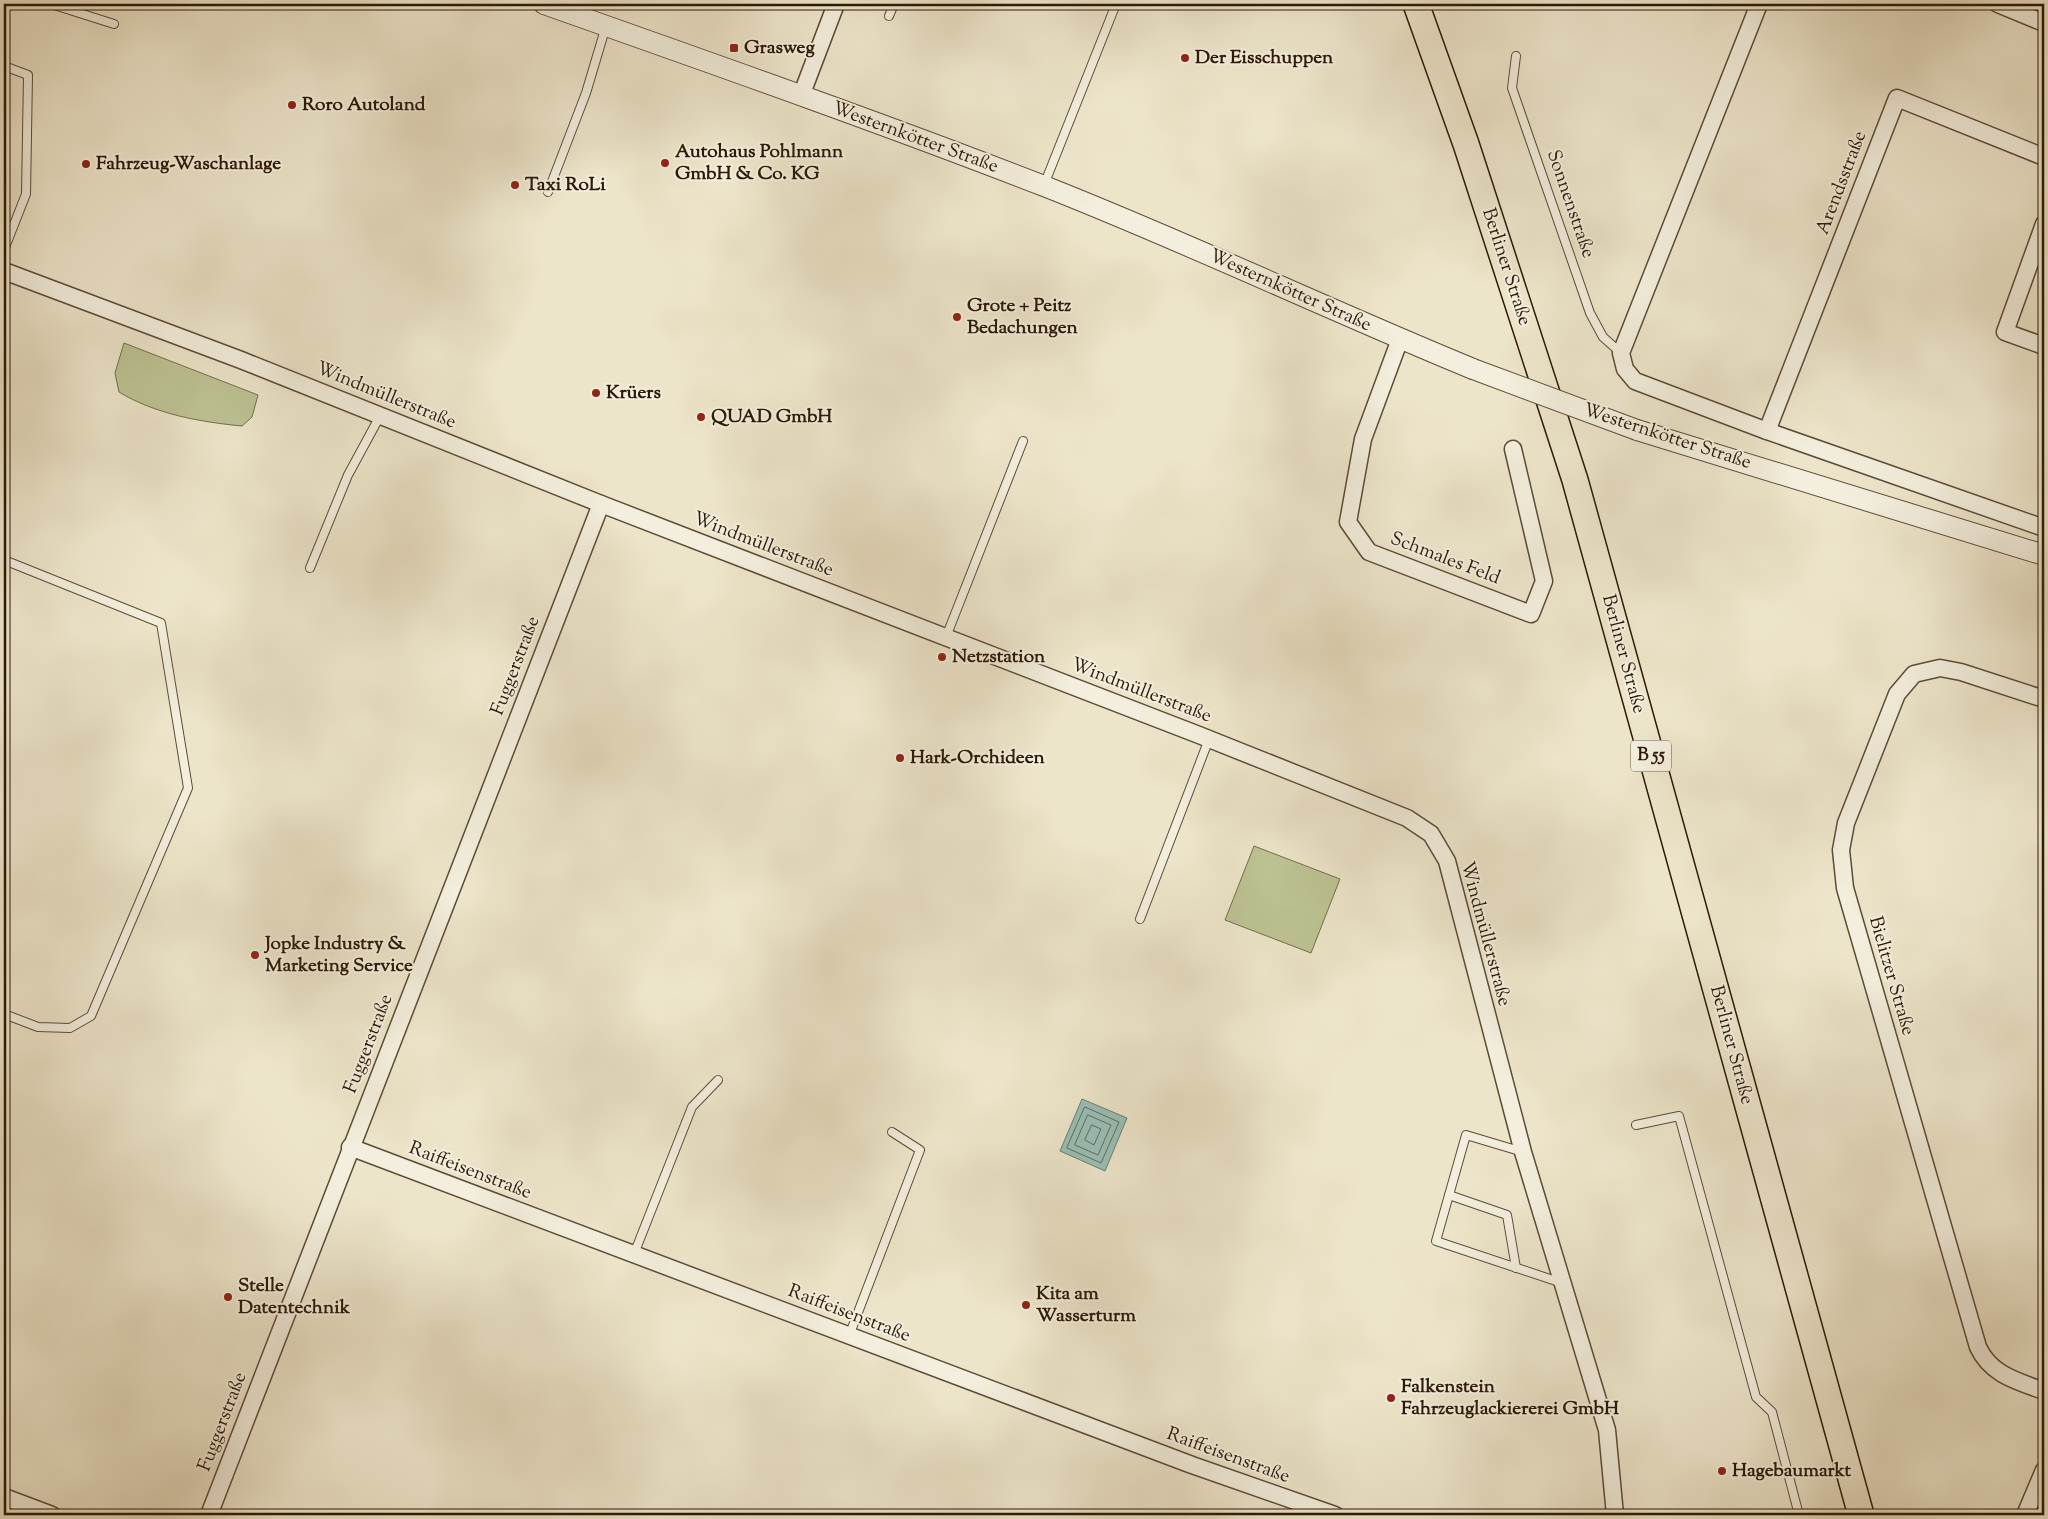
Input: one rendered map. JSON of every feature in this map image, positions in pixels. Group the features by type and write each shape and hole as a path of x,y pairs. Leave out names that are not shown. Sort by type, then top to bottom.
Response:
{"main road":[{"name":"Berliner Straße","path":"1416,4 1466,144 1575,480 1861,1515"}],"street":[{"name":"Westernkötter Straße","path":"545,4 1044,186 1185,244 1473,370 1637,430 2044,555"},
{"path":"801,96 836,4"},
{"path":"1621,353 1759,4"},
{"path":"1998,4 2044,23"},
{"name":"Arendsstraße","path":"1767,431 1897,98 2044,157"},
{"path":"2044,224 2005,332 2044,346"},
{"name":"Windmüllerstraße","path":"4,271 381,414 601,504 1209,739 1407,818 1431,834 1446,861 1523,1152 1607,1430 1615,1515"},
{"name":"Schmales Feld","path":"1400,339 1363,439 1348,522 1369,552 1531,614 1544,581 1513,449"},
{"name":"Westernkötter Straße","path":"1621,353 1625,369 1635,381 1767,431 2044,528"},
{"name":"Fuggerstraße","path":"208,1515 601,504"},
{"name":"Bielitzer Straße","path":"2044,699 1962,672 1940,668 1914,674 1897,694 1846,823 1841,850 1844,888 1978,1347 1984,1361 1999,1373 2044,1392"},
{"name":"Raiffeisenstraße","path":"350,1147 1192,1465 1335,1515"},
{"path":"2025,1515 2044,1470"},
{"path":"4,1497 52,1515"}],"lane":[{"path":"51,4 114,24"},
{"path":"889,16 894,4"},
{"path":"1044,186 1116,4"},
{"path":"548,192 586,93 606,26"},
{"name":"Sonnenstraße","path":"1516,56 1512,88 1590,313 1603,336 1621,353"},
{"path":"4,66 28,74 26,194 4,250"},
{"path":"310,568 348,475 381,414"},
{"path":"946,637 1023,441"},
{"path":"4,560 161,623 188,788 91,1016 70,1028 38,1027 4,1014"},
{"path":"1140,919 1209,739"},
{"path":"634,1254 692,1108 718,1080"},
{"path":"1636,1125 1679,1116 1756,1397 1772,1412 1799,1515"},
{"path":"849,1336 920,1150 892,1132"},
{"path":"1523,1152 1466,1135 1436,1242 1563,1283"},
{"path":"1449,1195 1507,1215 1516,1268"}],"green space":[{"path":"124,343 258,395 252,417 242,426 178,416 133,400 119,392 115,373"},
{"path":"1254,846 1340,879 1311,953 1225,920"}],"water":[{"path":"1082,1099 1127,1118 1105,1171 1060,1151"}],"place":[{"name":"Grasweg","path":"734,48"},
{"name":"Der Eisschuppen","path":"1185,58"},
{"name":"Roro Autoland","path":"292,105"},
{"name":"Autohaus Pohlmann GmbH & Co. KG","path":"665,163"},
{"name":"Fahrzeug-Waschanlage","path":"86,164"},
{"name":"Taxi RoLi","path":"515,185"},
{"name":"Grote + Peitz Bedachungen","path":"957,317"},
{"name":"Krüers","path":"596,393"},
{"name":"QUAD GmbH","path":"701,417"},
{"name":"Netzstation","path":"942,657"},
{"name":"Hark-Orchideen","path":"900,758"},
{"name":"Jopke Industry & Marketing Service","path":"255,955"},
{"name":"Stelle Datentechnik","path":"228,1297"},
{"name":"Kita am Wasserturm","path":"1026,1305"},
{"name":"Falkenstein Fahrzeuglackiererei GmbH","path":"1391,1398"},
{"name":"Hagebaumarkt","path":"1722,1471"}]}
